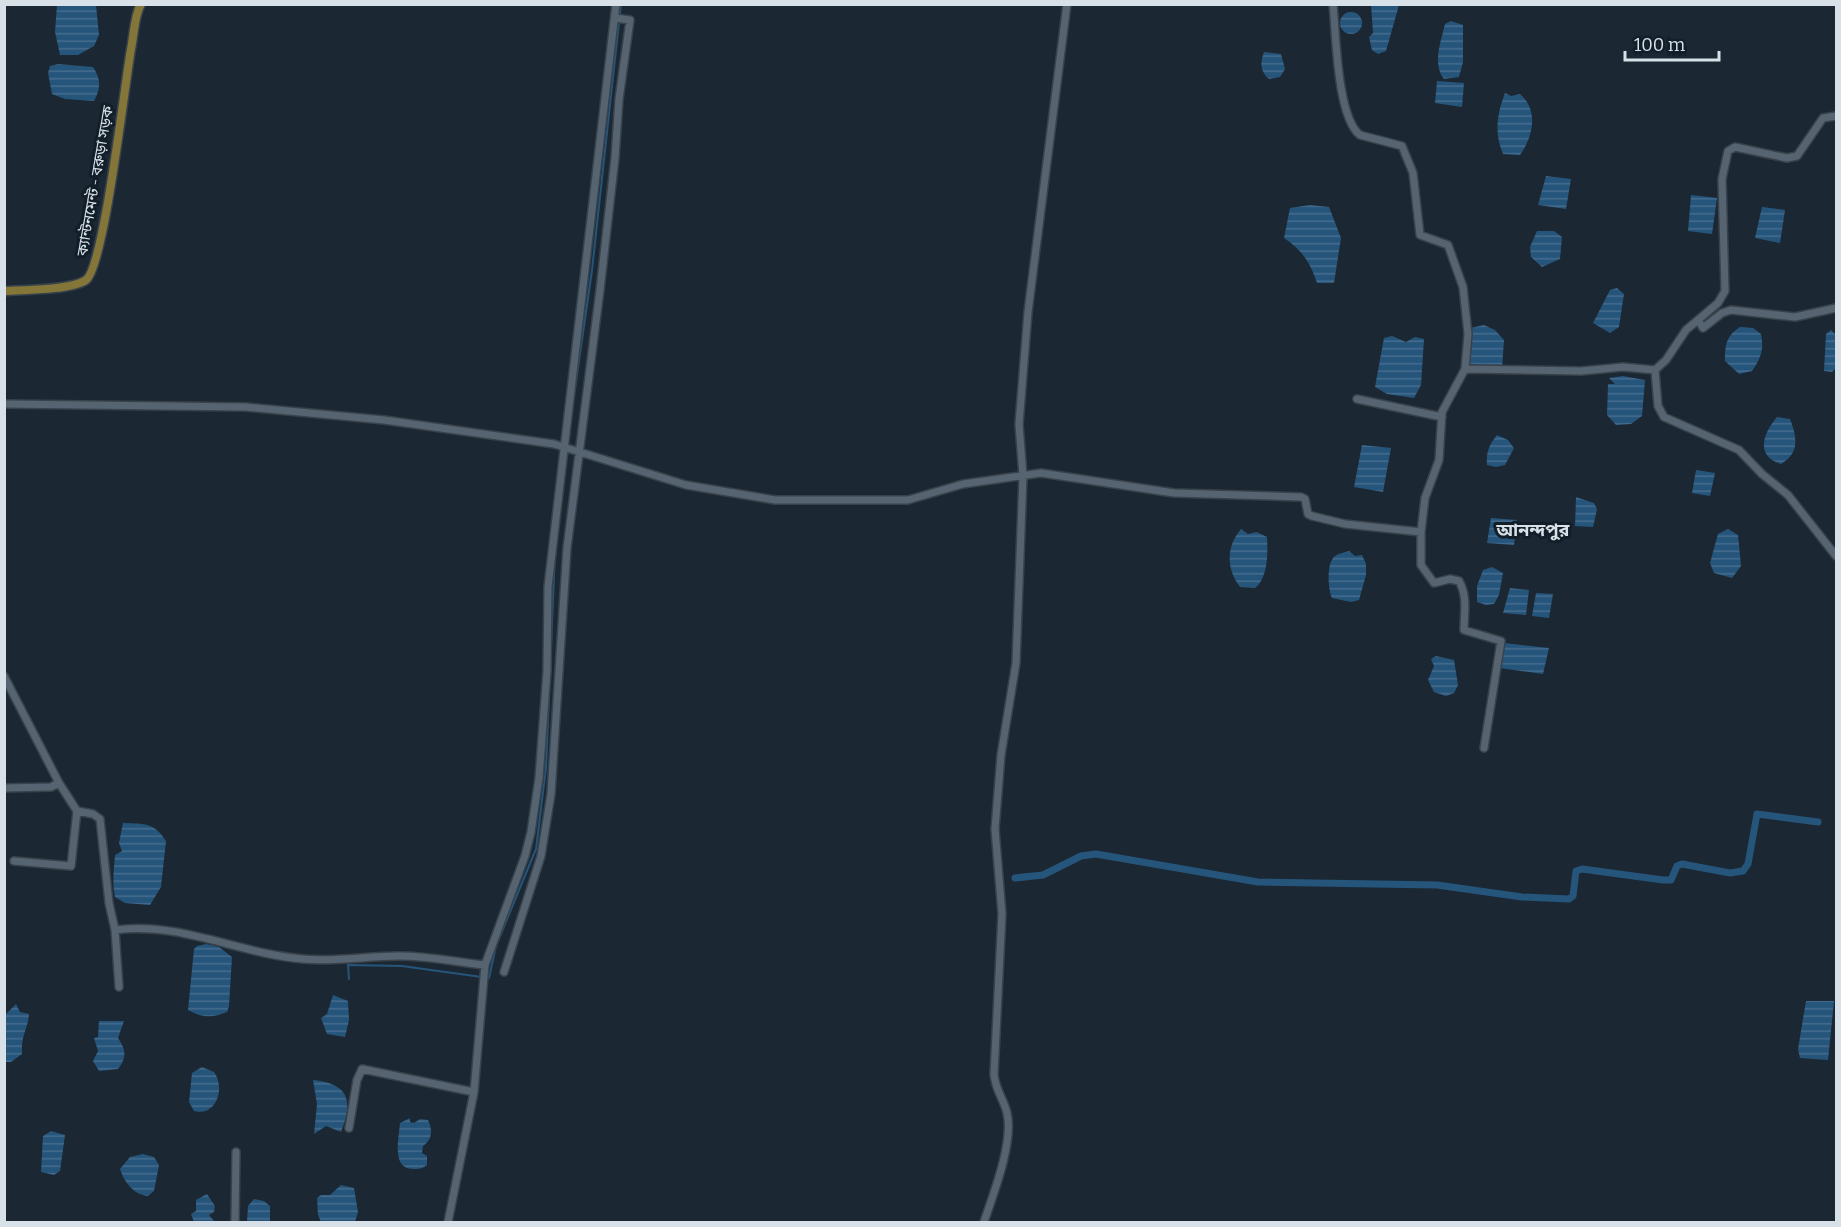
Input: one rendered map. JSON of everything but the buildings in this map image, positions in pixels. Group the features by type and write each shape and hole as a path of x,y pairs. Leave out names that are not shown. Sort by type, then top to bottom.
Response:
{"main road":[{"name":"ক্যান্টনমেন্ট - বরুড়া সড়ক","path":"4,291 73,285 85,281 92,273 104,220 138,5"}],"street":[{"path":"448,1222 474,1092 485,967 525,856 539,778 547,671 548,587 617,19 616,4"},
{"path":"984,1222 1009,1130 1008,1114 995,1087 994,1074 1002,914 995,829 1001,755 1016,663 1023,476 1019,424 1028,312 1067,4"},
{"path":"1333,4 1346,110 1355,130 1360,135 1402,146 1413,173 1420,235 1448,245 1458,267 1467,325 1465,369 1444,407 1439,460 1425,498 1421,532 1423,570 1434,583 1452,579 1459,581 1466,599 1464,630 1501,641 1484,748"},
{"path":"504,972 541,856 551,794 575,451 615,158 618,99 630,20 617,19"},
{"path":"1465,369 1581,372 1623,367 1655,370 1666,360 1686,330 1718,303 1725,291 1722,179 1728,151 1735,147 1787,158 1797,156 1823,118 1836,116"},
{"path":"1698,320 1703,328 1722,313 1731,310 1795,317 1836,308"},
{"path":"1655,370 1658,406 1664,417 1739,450 1762,474 1788,495 1836,556"},
{"path":"1356,399 1442,417"},
{"path":"4,404 246,407 384,420 564,448 686,485 775,500 908,500 963,484 1041,473 1174,493 1301,496 1305,499 1308,514 1312,516 1345,524 1421,532"},
{"path":"4,676 59,783 77,811 71,866 14,861"},
{"path":"4,788 51,787 59,783"},
{"path":"77,811 93,814 100,819 108,903 115,930 119,987"},
{"path":"115,930 172,930 206,937 260,954 305,959 418,956 485,967"},
{"path":"349,1128 357,1080 362,1069 474,1092"},
{"path":"235,1222 236,1152"}],"water":[{"path":"57,5 96,5 99,35 94,46 78,55 60,55 55,32"},
{"path":"1371,5 1399,5 1386,51 1378,54 1372,50 1369,37 1373,33"},
{"path":"1351,12 1359,15 1362,23 1359,31 1351,34 1343,31 1340,23 1343,15"},
{"path":"1451,21 1463,25 1463,62 1459,77 1444,79 1440,73 1438,52 1445,24"},
{"path":"1264,52 1281,54 1285,69 1280,77 1269,79 1262,70"},
{"path":"58,64 93,67 99,84 94,101 65,99 52,94 48,73 50,66"},
{"path":"1437,81 1464,83 1462,107 1435,103"},
{"path":"1505,93 1511,96 1520,94 1526,100 1532,116 1531,132 1520,155 1503,154 1498,139 1500,108"},
{"path":"1546,176 1571,179 1566,209 1538,205"},
{"path":"1691,195 1717,198 1712,234 1688,231"},
{"path":"1310,205 1329,207 1341,238 1334,283 1317,283 1305,257 1284,238 1290,208"},
{"path":"1762,207 1785,210 1780,243 1755,238"},
{"path":"1537,231 1554,231 1562,237 1560,259 1542,267 1531,257 1530,247"},
{"path":"1617,288 1624,294 1619,327 1610,333 1593,323 1610,290"},
{"path":"1484,325 1495,330 1504,340 1502,368 1469,364 1470,328"},
{"path":"1740,327 1753,328 1761,334 1762,349 1760,358 1752,371 1739,374 1725,361 1725,355 1729,337"},
{"path":"1831,330 1836,335 1836,368 1832,372 1824,371 1826,334"},
{"path":"1392,336 1406,342 1415,337 1424,339 1421,385 1414,398 1387,394 1375,387 1384,338"},
{"path":"1623,376 1645,380 1642,416 1631,424 1616,425 1607,415 1608,384 1615,384 1609,378"},
{"path":"1777,417 1790,419 1795,438 1794,450 1781,464 1773,460 1764,450 1765,436"},
{"path":"1497,435 1508,440 1514,448 1505,465 1496,467 1487,465 1487,460 1489,449"},
{"path":"1362,445 1391,448 1383,492 1354,487"},
{"path":"1696,470 1715,473 1710,496 1692,493"},
{"path":"1576,497 1594,503 1597,509 1593,527 1575,526"},
{"path":"1491,518 1517,520 1514,545 1487,543"},
{"path":"1241,529 1248,534 1257,532 1267,537 1265,572 1255,588 1240,587 1230,565 1230,550"},
{"path":"1728,529 1738,535 1741,566 1732,578 1714,573 1710,563 1718,534"},
{"path":"1349,551 1355,556 1362,555 1366,564 1366,575 1359,600 1351,602 1332,598 1329,583 1332,559 1336,555"},
{"path":"1492,567 1503,573 1499,595 1494,604 1486,605 1477,602 1477,586 1483,570"},
{"path":"1510,588 1529,590 1526,615 1503,613"},
{"path":"1536,593 1553,594 1549,618 1532,616"},
{"path":"1504,643 1549,648 1543,674 1500,668"},
{"path":"1436,656 1454,660 1458,685 1454,693 1446,696 1434,692 1428,680 1434,666 1431,659"},
{"path":"123,823 153,827 166,841 161,887 150,905 125,903 115,897 113,881 115,855 122,851 119,843"},
{"path":"206,944 219,947 232,957 227,1012 212,1016 198,1015 188,1010 194,949"},
{"path":"333,995 348,1001 349,1020 345,1037 327,1034 321,1018 327,1014"},
{"path":"1806,1001 1834,1001 1828,1060 1800,1058 1798,1049"},
{"path":"16,1004 20,1012 29,1014 22,1054 11,1062 5,1062 5,1015"},
{"path":"99,1021 124,1021 118,1038 123,1046 124,1057 118,1069 99,1071 93,1061 98,1051 94,1038 98,1037"},
{"path":"202,1067 214,1072 219,1093 213,1106 202,1112 194,1111 189,1102 192,1073"},
{"path":"313,1080 335,1085 345,1096 347,1111 341,1132 326,1126 314,1134 317,1104"},
{"path":"410,1118 410,1122 414,1123 420,1119 428,1120 431,1127 430,1138 423,1146 422,1153 427,1156 427,1165 413,1169 406,1168 402,1164 398,1152 400,1123"},
{"path":"51,1131 65,1135 60,1171 54,1175 41,1172 43,1136"},
{"path":"143,1154 154,1157 159,1165 154,1191 148,1196 130,1187 120,1169 130,1157"},
{"path":"341,1185 354,1188 358,1212 355,1222 321,1222 318,1215 317,1198 321,1195 330,1195"},
{"path":"207,1194 215,1206 214,1212 209,1215 215,1222 194,1222 191,1214 196,1211 196,1200"},
{"path":"254,1199 264,1201 270,1206 270,1222 247,1222 248,1206"}],"waterway":[{"path":"570,424 592,270 621,4"},
{"path":"349,979 348,965 402,966 489,978 496,946 536,849 546,768 555,552"},
{"path":"1015,878 1043,875 1081,856 1096,854 1258,882 1437,885 1522,897 1569,899 1573,896 1576,871 1582,869 1663,880 1671,880 1677,866 1682,864 1730,873 1743,871 1748,864 1757,814 1818,822"}],"district":[{"name":"আনন্দপুর","path":"1533,530"}]}
